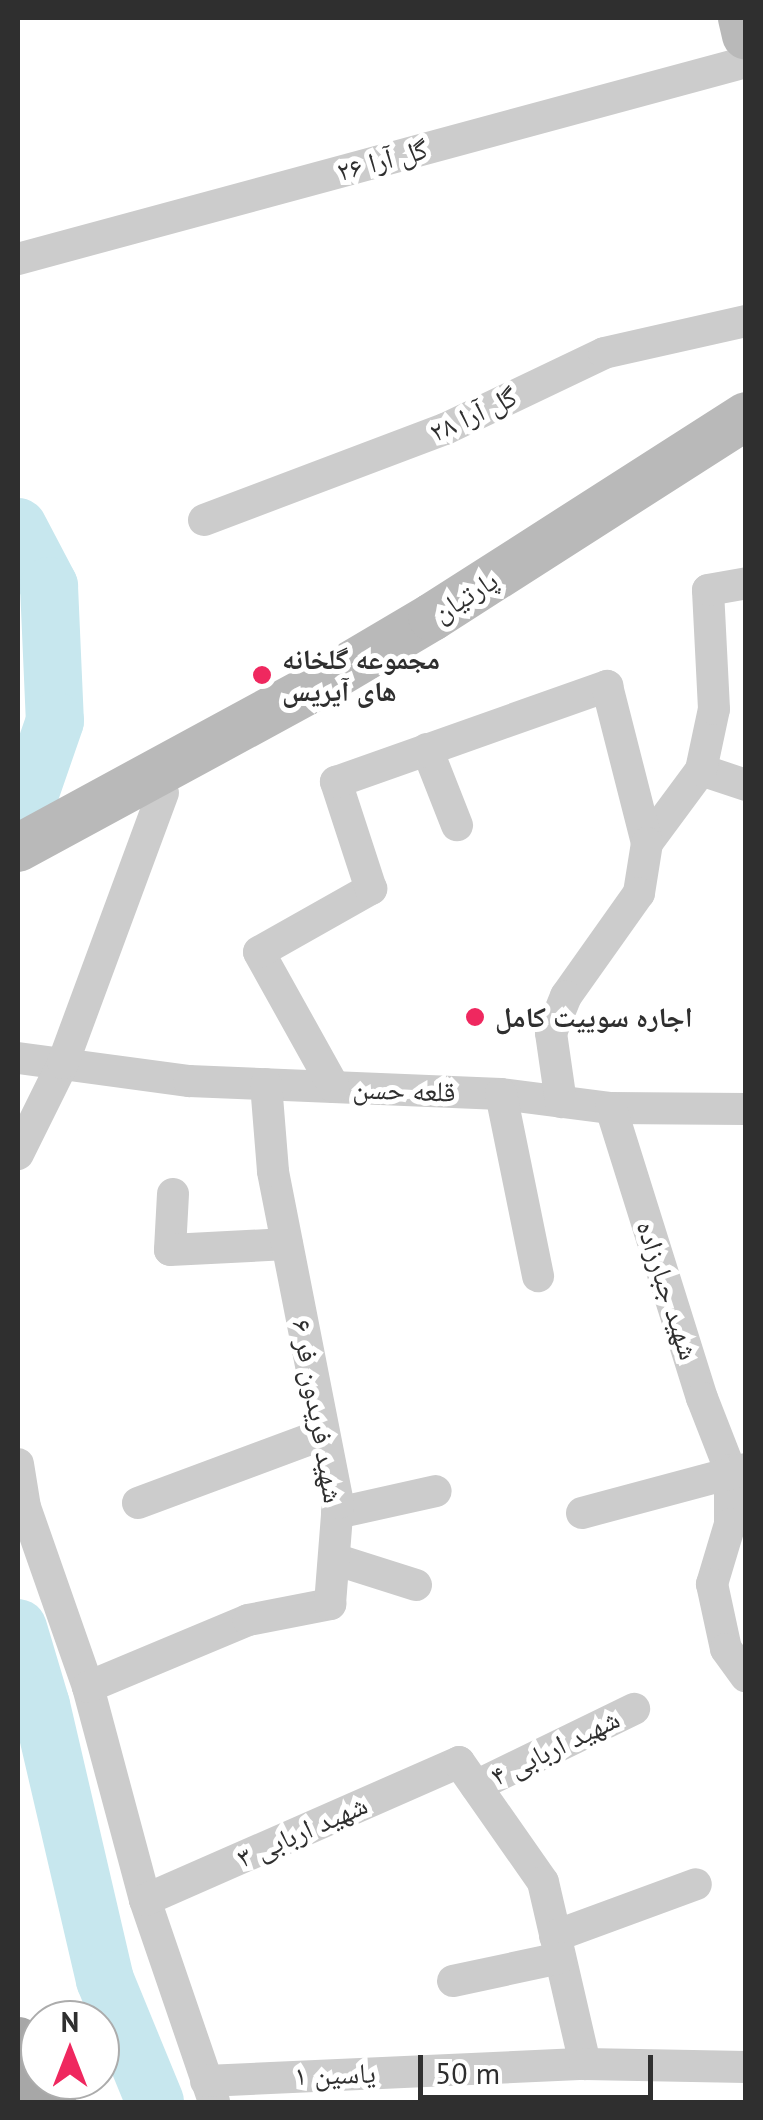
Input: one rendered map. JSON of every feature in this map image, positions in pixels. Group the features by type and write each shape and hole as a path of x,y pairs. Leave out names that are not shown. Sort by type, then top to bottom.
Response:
{"main road":[{"path":"742,18 746,36"},
{"name":"پارتیان","path":"18,848 142,791 432,618 746,416"},
{"path":"18,2043 50,2102"}],"street":[{"name":"۲۶ گل آرا","path":"18,259 746,62"},
{"name":"۲۸ گل آرا","path":"204,520 446,429 604,353 746,321"},
{"path":"647,842 702,770 714,708 708,590 746,583"},
{"path":"334,1087 260,952 371,889 336,782 607,686 647,842 639,892 566,996 552,1033 561,1102"},
{"path":"426,749 457,825"},
{"path":"702,770 746,786"},
{"path":"18,1154 63,1064 142,791"},
{"name":"قلعه حسن","path":"18,1058 189,1081 501,1094 610,1108 746,1109"},
{"name":"شهید فریدون فر ۶","path":"88,1687 248,1620 330,1604 337,1513 273,1171 266,1084"},
{"path":"501,1094 538,1276"},
{"name":"شهید جبارزاده","path":"610,1108 702,1398 738,1469"},
{"path":"173,1194 170,1250 288,1244"},
{"path":"138,1503 324,1434"},
{"path":"18,1464 25,1507 88,1687 144,1900 210,2092"},
{"path":"582,1513 738,1469 730,1524 712,1584 726,1649 746,1676"},
{"path":"337,1513 436,1491"},
{"path":"334,1558 416,1584"},
{"name":"شهید اربابی ۴","path":"468,1774 634,1709"},
{"path":"468,1774 543,1882 584,2064"},
{"name":"شهید اربابی ۳","path":"144,1900 468,1774"},
{"path":"452,1981 557,1947 696,1884"},
{"name":"یاسین ۱","path":"210,2092 584,2064 746,2067"}],"waterway":[{"path":"18,527 49,586 55,721 18,828"},
{"path":"18,1628 41,1705 105,1980 155,2102"}],"place":[{"name":"مجموعه گلخانه های آیریس","path":"262,675"},
{"name":"اجاره سوییت کامل","path":"475,1017"}]}
